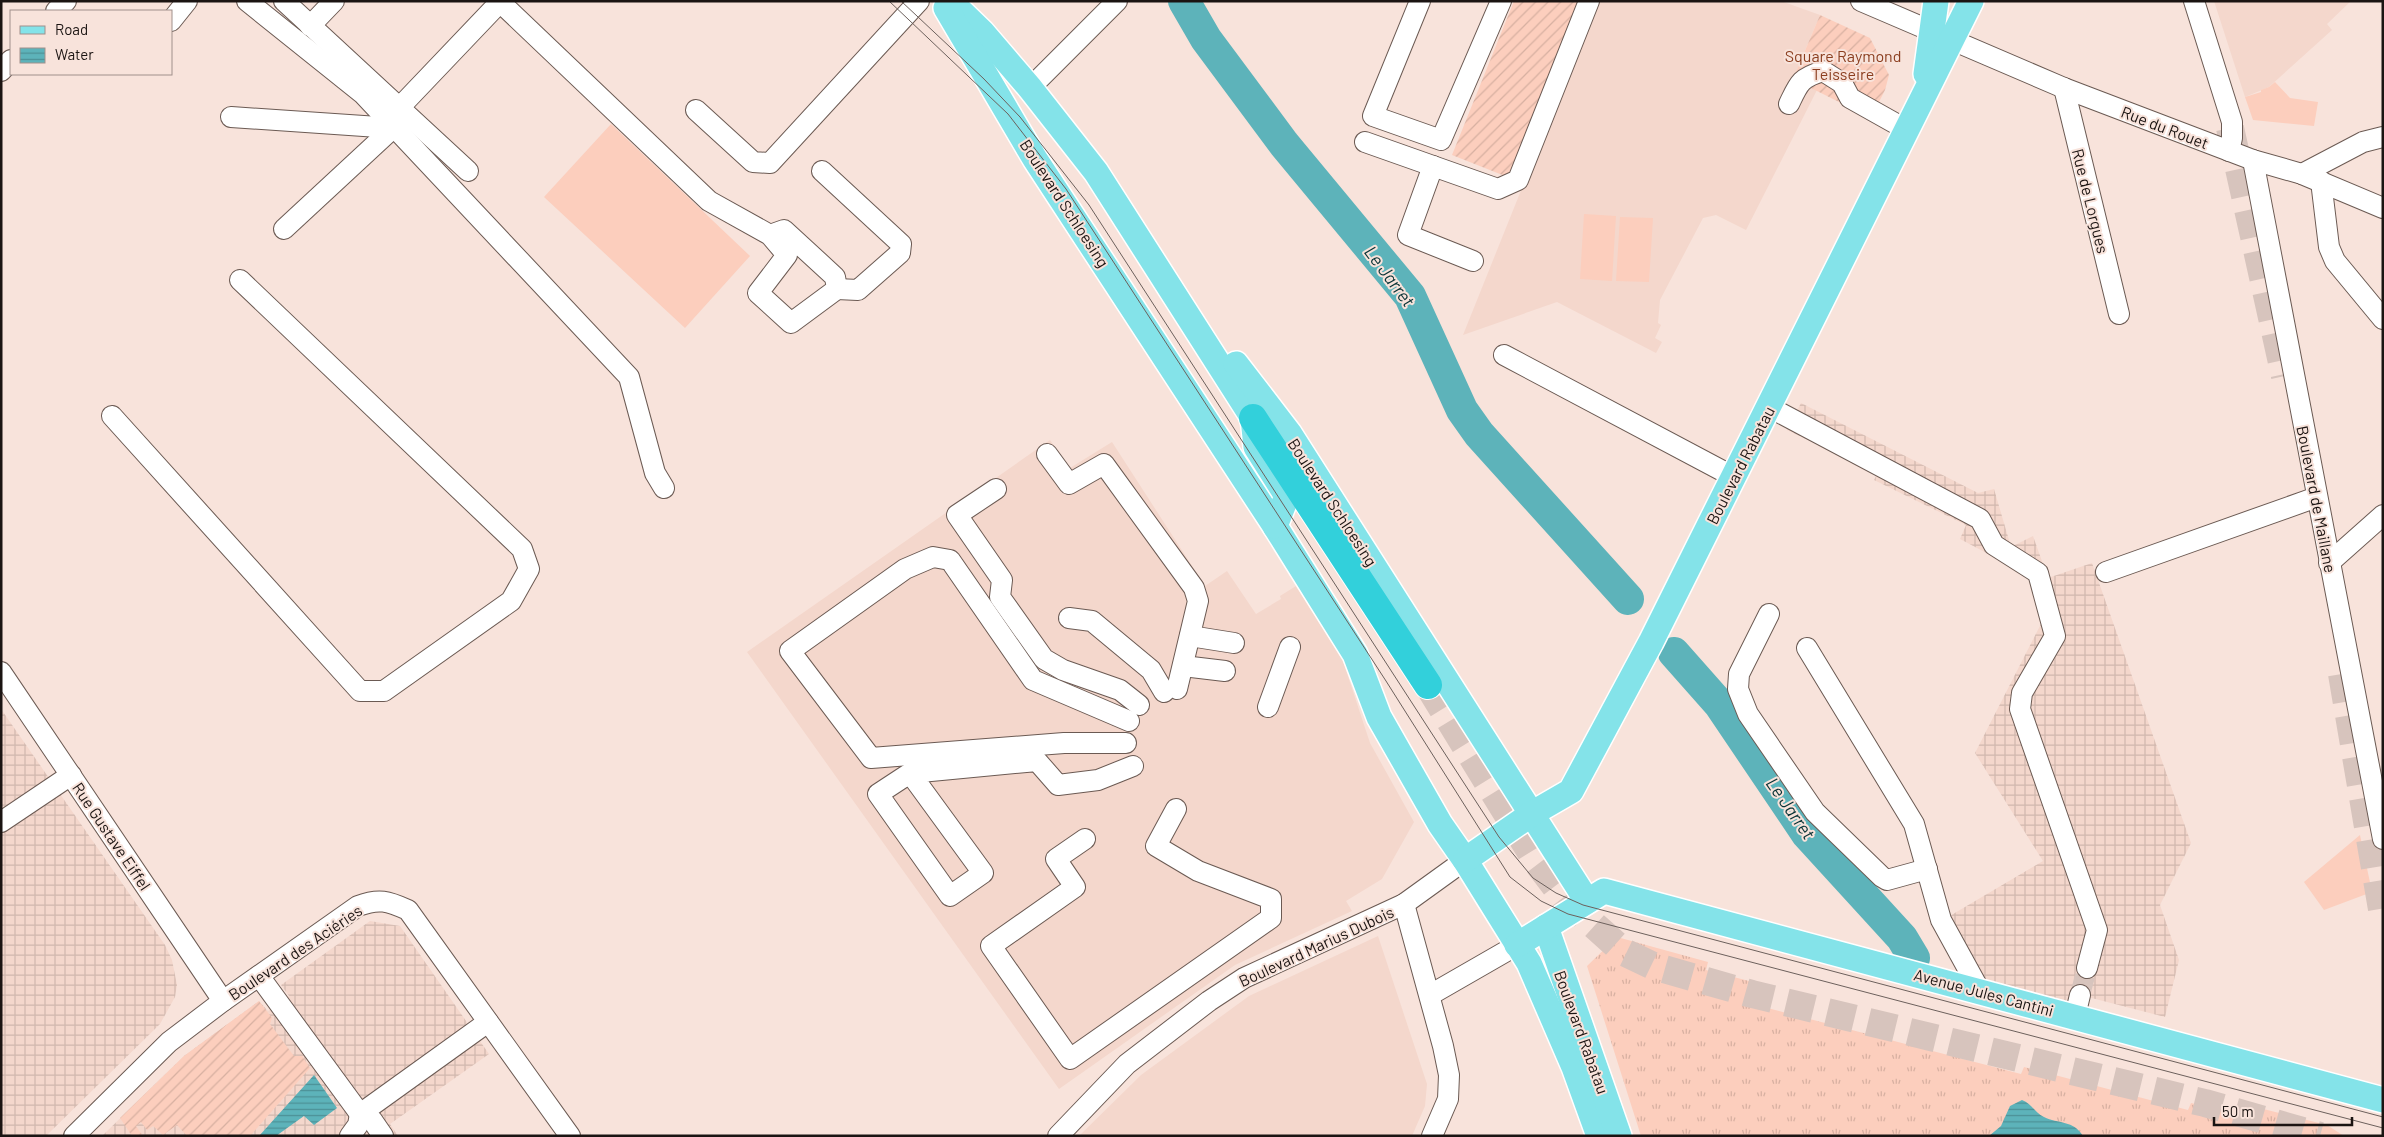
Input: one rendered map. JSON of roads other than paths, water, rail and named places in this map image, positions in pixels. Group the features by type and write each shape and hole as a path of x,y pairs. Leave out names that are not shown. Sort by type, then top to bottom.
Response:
{"highway":[{"path":"1254,418 1428,685"}],"main road":[{"name":"Boulevard Schloesing","path":"943,1 973,56 1035,159 1275,526 1355,654 1379,716 1440,824 1465,860"},
{"name":"Boulevard Schloesing","path":"950,1 982,32 1030,88 1096,172 1254,418 1256,447 1287,496 1275,526"},
{"name":"Boulevard Rabatau","path":"1936,1 1941,37"},
{"name":"Boulevard Rabatau","path":"1600,1136 1570,1058 1528,964 1465,860 1533,813 1571,791 1655,633 1923,96 1941,37 1970,2"},
{"name":"Boulevard Schloesing","path":"1116,205 1145,228 1226,351 1289,433 1533,813 1587,901"},
{"name":"Avenue Jules Cantini","path":"1517,944 1604,891 1980,991 2078,1005 2383,1100"},
{"name":"Boulevard Rabatau","path":"1546,927 1618,1136"}],"street":[{"path":"57,10 66,1"},
{"path":"172,20 187,1"},
{"path":"247,1 363,94 393,128 630,377 655,473 664,488"},
{"path":"284,1 468,171"},
{"path":"310,26 334,1"},
{"path":"696,110 753,162 770,163 918,1"},
{"path":"1030,88 1117,1"},
{"path":"1420,1 1373,116 1441,140 1501,1"},
{"path":"1365,142 1498,189 1518,180 1589,1"},
{"name":"Rue du Rouet","path":"1862,1 1941,37 2064,88 2228,151 2321,181 2383,208"},
{"path":"2194,1 2232,122 2232,138 2228,151"},
{"path":"399,108 500,2 709,201 770,235 786,255 758,293 791,323 837,289 858,290 900,253 901,244 822,171"},
{"path":"1,71 10,61"},
{"path":"1789,104 1800,81 1809,75 1823,71 1842,83 1850,98 1906,130"},
{"name":"Rue de Lorgues","path":"2064,88 2119,314"},
{"path":"231,117 393,128"},
{"path":"284,229 393,128"},
{"path":"2302,174 2363,142 2383,137"},
{"name":"Boulevard de Maillane","path":"2253,160 2329,563 2377,772 2383,838"},
{"path":"1433,166 1408,235 1473,261"},
{"path":"2321,181 2329,247 2335,261 2383,319"},
{"path":"770,235 784,230 835,276 837,289"},
{"path":"112,416 360,691 384,691 511,601 530,569 522,549 240,280"},
{"path":"1504,355 1734,477"},
{"path":"1769,407 1980,520 1994,545 2038,572 2054,636 2022,693 2020,709 2097,930 2087,968"},
{"path":"1047,454 1068,484 1104,464 1194,588 1198,601 1183,666 1171,690 1092,621 1069,618"},
{"path":"996,489 957,515 1002,580 1000,597 1044,658 1063,670 1120,690 1134,713 1033,680 950,560 932,557 905,569 790,651 871,758 1064,743 1126,743"},
{"path":"2106,572 2317,496"},
{"path":"2329,563 2383,515"},
{"path":"1769,614 1739,674 1738,689 1748,714 1815,812 1882,877 1887,880 1928,869"},
{"path":"1190,636 1234,643"},
{"path":"1268,707 1290,648"},
{"path":"1807,648 1914,824 1941,920 1980,991"},
{"path":"1183,666 1225,671"},
{"name":"Rue Gustave Eiffel","path":"1,672 223,1000"},
{"path":"910,773 983,872 950,896 878,794 910,773 1037,761 1058,785 1098,780 1133,766"},
{"path":"1,822 71,775"},
{"path":"1085,839 1056,859 1075,887 990,946 1070,1059 1270,918 1270,899 1198,871 1156,846 1176,809"},
{"name":"Boulevard Marius Dubois","path":"1058,1136 1126,1064 1209,1001 1244,978 1404,904 1465,860"},
{"name":"Boulevard des Aciéries","path":"74,1136 169,1042 223,1000 358,906 375,900 393,903 408,910 570,1136"},
{"path":"1404,904 1430,995 1449,1075 1448,1099 1432,1136"},
{"path":"1430,995 1517,944"},
{"path":"259,976 360,1114 372,1120 383,1136"},
{"path":"350,1136 358,1125 360,1114 488,1022"}],"water":[{"path":"314,1075 337,1108 314,1125 304,1116 276,1136 259,1136"},
{"path":"2022,1100 2041,1115 2075,1127 2083,1136 1989,1136 2001,1126 2010,1106"}],"waterway":[{"name":"Le Jarret","path":"1184,1 1206,39 1284,144 1410,296 1462,410 1479,434 1628,599"},
{"name":"Le Jarret","path":"1674,653 1720,705 1807,834 1902,938 1914,958"}],"tunnel":[{"path":"2230,128 2285,376"},
{"path":"2342,674 2383,915"},
{"path":"1428,685 1537,862 1565,899 1624,952 1653,966 1752,994 2205,1103 2320,1136"},
{"path":"2080,995 2087,968"}],"tram line":[{"path":"889,1 1008,114 1066,189 1386,681 1510,877 1541,901 1568,914 2383,1128"},
{"path":"901,1 984,79 1020,117 1089,205 1499,837 1533,878 1556,893 1583,905 2383,1117"}],"park label":[{"name":"Square Raymond Teisseire","path":"1843,64"}]}
